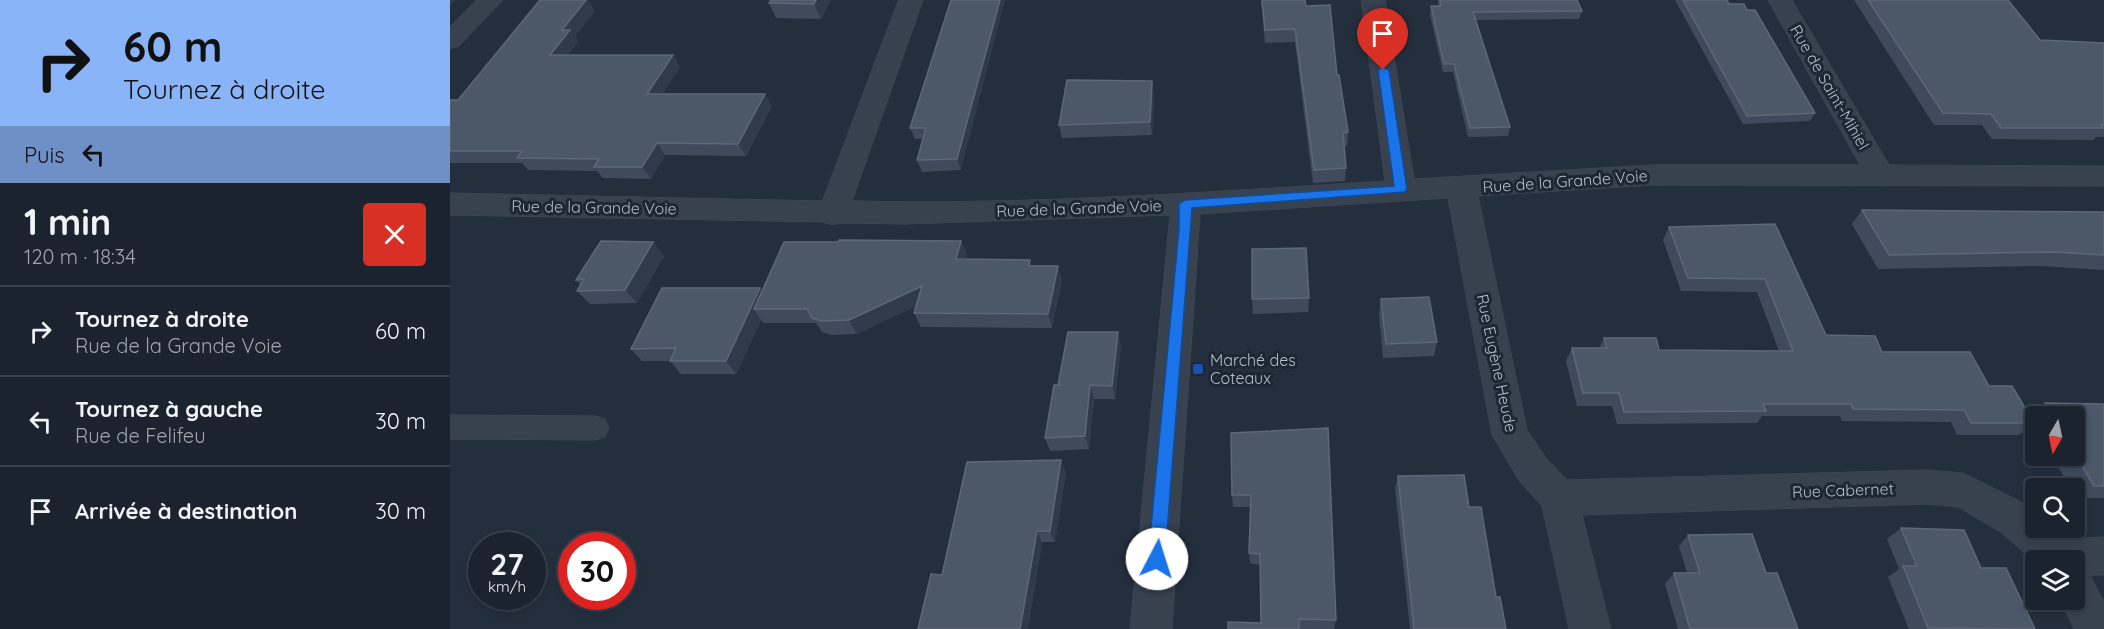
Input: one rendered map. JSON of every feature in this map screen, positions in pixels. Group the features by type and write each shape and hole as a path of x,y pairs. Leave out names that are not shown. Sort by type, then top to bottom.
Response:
{"street":[{"path":"450,41 491,0"},
{"path":"832,214 911,0"},
{"path":"1373,0 1401,189"},
{"name":"Rue de Saint-Mihiel","path":"1780,0 1880,175"},
{"name":"Rue de la Grande Voie","path":"450,204 832,214 1185,204 1651,175 2104,176"},
{"name":"Rue Eugène Heude","path":"1461,187 1510,435 1533,470 1559,498 1590,629"},
{"path":"1151,629 1185,229 1185,204"},
{"name":"Rue Cabernet","path":"1559,498 1927,488 1963,490 2013,518 2046,550"},
{"path":"2085,562 2104,556"},
{"path":"2085,607 2096,629"}],"lane":[{"path":"450,427 595,428"}],"building":[{"path":"540,0 586,0 562,30 570,30 550,55 673,55 647,94 765,94 738,144 657,143 642,167 594,167 599,159 517,158 522,151 450,151 450,100 458,100"},
{"path":"771,0 816,0 814,4 769,3"},
{"path":"951,0 1000,0 957,159 917,160 926,128 910,128"},
{"path":"1262,0 1305,0 1306,6 1330,5 1337,75 1339,75 1348,132 1343,133 1346,168 1314,170 1295,29 1265,30"},
{"path":"1440,0 1577,0 1582,11 1473,12 1510,127 1470,128 1454,64 1444,64 1431,6 1441,6"},
{"path":"1683,0 1727,0 1729,4 1744,4 1747,10 1755,10 1815,113 1747,116"},
{"path":"1868,0 2008,0 2040,40 2104,43 2104,125 2101,125 2103,128 2001,128 1991,114 1943,113"},
{"path":"1067,80 1152,81 1150,122 1059,125"},
{"path":"1862,210 2104,212 2104,255 2054,252 1889,255"},
{"path":"1775,224 1826,335 1875,336 1882,352 1970,352 1989,386 2012,386 2025,408 2025,423 1971,423 1964,410 1853,409 1851,404 1763,404 1766,411 1624,412 1619,393 1583,393 1572,348 1607,348 1604,338 1656,338 1659,350 1793,351 1765,279 1688,278 1669,227"},
{"path":"839,240 961,241 956,259 1030,260 1029,266 1058,266 1048,314 914,313 922,286 849,320 822,321 812,318 807,309 754,309 784,242 838,242"},
{"path":"601,241 653,242 625,290 577,291 584,279 576,280"},
{"path":"1306,248 1309,298 1252,299 1252,249"},
{"path":"662,288 760,288 726,361 670,361 676,348 631,349"},
{"path":"1429,297 1437,342 1386,344 1381,299"},
{"path":"1068,332 1118,332 1112,386 1090,385 1085,436 1045,438 1054,385 1058,385"},
{"path":"2045,403 2104,404 2104,486 2094,486 2082,466 2085,466 2085,406 2047,406"},
{"path":"1328,428 1336,620 1299,619 1299,629 1228,629 1228,622 1261,623 1260,554 1249,553 1251,495 1232,495 1231,433"},
{"path":"1061,460 1050,531 1037,531 1020,629 918,629 931,574 942,575 967,462"},
{"path":"1464,475 1469,507 1481,507 1496,597 1500,597 1506,629 1414,629 1398,476"},
{"path":"1901,528 1964,530 1981,568 2006,568 2035,629 1928,628 1903,566 1917,566"},
{"path":"1752,534 1766,573 1777,573 1798,629 1690,629 1674,573 1700,573 1688,535"}],"place":[{"name":"Marché des Coteaux","path":"1198,369"}],"route":[{"path":"1157,559 1185,229 1185,204 1401,189 1383,70"}]}
